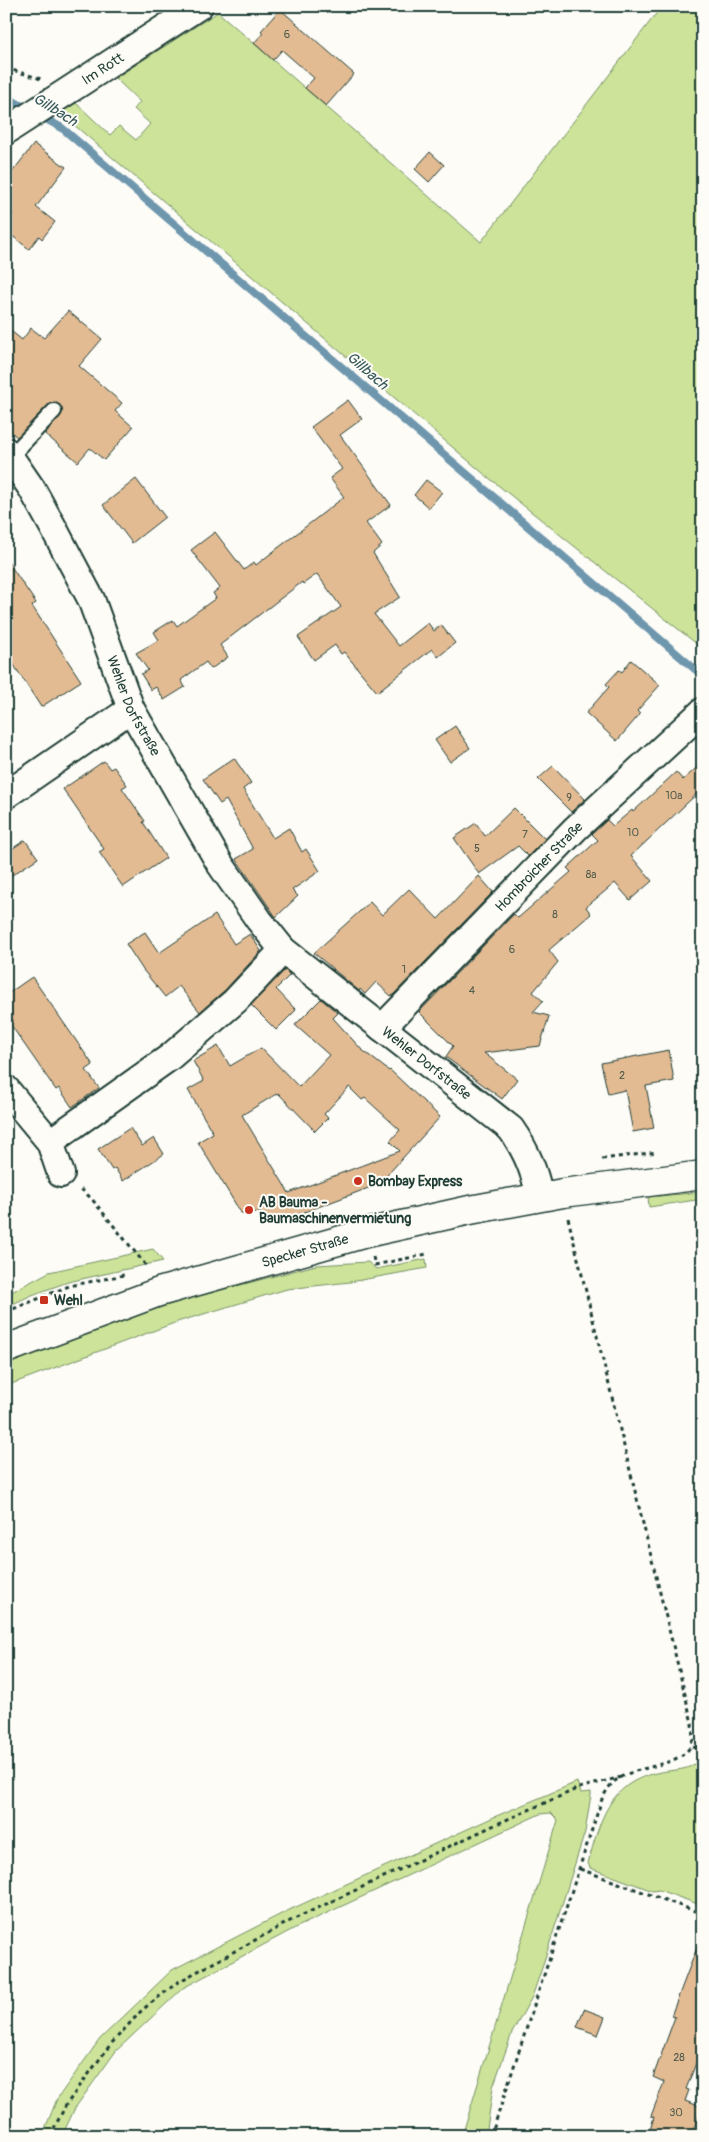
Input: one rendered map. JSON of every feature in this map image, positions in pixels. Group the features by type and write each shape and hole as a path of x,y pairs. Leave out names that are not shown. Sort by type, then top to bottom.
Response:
{"main road":[{"name":"Specker Straße","path":"6,1349 159,1292 366,1233 552,1195 703,1175"}],"street":[{"name":"Im Rott","path":"12,127 199,6"},
{"name":"Wehler Dorfstraße","path":"8,454 54,527 90,599 131,708 220,864 242,897 283,950 511,1129 524,1147 535,1173 552,1195"},
{"path":"6,795 131,708"},
{"name":"Hombroicher Straße","path":"382,1028 576,829 703,711"},
{"path":"50,1142 170,1057 235,1001 283,950"},
{"path":"6,1089 50,1142 61,1174"}],"lane":[{"path":"8,454 54,411"}],"path":[{"path":"61,1174 91,1198 149,1270 159,1292"},
{"path":"50,2136 66,2104 110,2045 142,2010 178,1982 292,1920 499,1823 579,1788 622,1777 681,1757 690,1747 693,1739 692,1724 568,1221 552,1195"},
{"path":"690,1747 703,1748"},
{"path":"491,2136 602,1799 609,1787 622,1777"},
{"path":"580,1869 703,1914"}],"green space":[{"path":"662,6 703,6 703,649 484,474 60,113 76,103 110,135 119,126 136,140 150,124 134,109 140,102 115,78 218,12 481,242"},
{"path":"703,1192 703,1199 649,1207 648,1197"},
{"path":"153,1249 163,1261 68,1282 6,1307 6,1295 49,1272"},
{"path":"426,1259 427,1268 350,1282 287,1289 177,1322 6,1386 6,1365 111,1323 184,1300 316,1265 368,1262 376,1269"},
{"path":"703,1756 703,1906 659,1890 653,1891 590,1868 588,1863 602,1819 608,1806 617,1795 640,1778 660,1772 688,1768"},
{"path":"577,1782 581,1793 591,1792 585,1832 532,1997 512,2033 493,2087 486,2136 462,2136 558,1820 551,1813 540,1814 295,1928 183,1988 116,2051 75,2108 62,2136 42,2136 57,2099 100,2039 172,1970 287,1911 494,1817"}],"building":[{"path":"280,9 354,74 326,106 305,88 314,78 282,50 273,60 254,43 263,33 261,31"},
{"path":"34,144 66,167 36,207 55,222 42,239 39,236 29,249 6,231 6,225 13,213 6,209 6,180"},
{"path":"430,152 444,165 429,182 415,169"},
{"path":"68,311 102,339 79,366 122,403 115,411 133,427 104,460 90,448 78,462 45,434 62,414 62,408 57,403 48,405 17,437 6,428 6,327 22,340 31,328 44,338"},
{"path":"348,400 362,419 340,435 391,505 366,523 382,545 373,553 400,597 374,614 399,646 428,623 434,631 441,625 455,643 438,657 432,649 377,692 344,652 341,654 335,645 314,660 298,637 341,607 317,574 303,584 302,582 220,645 228,657 211,669 206,662 181,680 185,687 164,700 156,687 151,690 141,674 148,670 136,653 159,640 154,632 173,620 177,626 216,598 213,593 220,588 191,550 215,532 244,570 254,562 256,565 344,497 330,478 342,469 311,427"},
{"path":"136,479 165,517 132,543 103,505"},
{"path":"426,480 442,492 429,508 414,495"},
{"path":"6,559 36,603 32,606 81,681 41,707 6,653"},
{"path":"631,660 660,685 637,711 640,714 617,741 586,713 609,687 606,684 619,670 622,672"},
{"path":"455,726 470,748 450,762 435,740"},
{"path":"234,758 251,783 243,789 273,838 289,828 302,852 306,849 320,871 292,890 298,896 276,917 236,859 253,849 226,800 220,804 203,779"},
{"path":"104,761 110,769 114,767 127,785 122,788 145,821 143,822 166,858 123,887 99,852 104,849 63,789"},
{"path":"703,762 703,788 631,856 652,881 630,900 615,883 586,907 591,914 549,950 558,962 533,992 543,1001 533,1012 549,1016 540,1046 484,1053 517,1079 502,1099 445,1058 453,1046 419,1012 514,914 518,918 571,872 567,868 598,840 592,834 607,820 613,826 632,810 633,812 676,772 683,780"},
{"path":"553,766 585,799 571,812 538,779"},
{"path":"514,808 545,839 528,856 518,846 479,874 454,838 476,823 485,836"},
{"path":"25,840 38,858 6,879 6,853"},
{"path":"479,876 493,892 391,996 376,982 365,994 360,989 359,991 314,953 370,902 382,915 409,889 438,919"},
{"path":"215,915 234,944 250,934 261,951 225,990 200,1012 179,986 165,997 143,970 126,944 145,932 159,953"},
{"path":"285,970 290,975 276,989 296,1010 276,1030 251,1005"},
{"path":"32,977 93,1065 86,1070 99,1088 72,1107 59,1088 56,1090 6,1018 6,995"},
{"path":"321,999 338,1013 333,1018 361,1049 390,1070 440,1117 379,1184 265,1227 260,1212 241,1213 198,1142 213,1133 188,1090 204,1081 193,1061 218,1046 230,1066 261,1048 299,1087 329,1055 295,1025","holes":["349,1087 362,1100 365,1098 400,1130 390,1141 400,1151 289,1193 242,1115 278,1093 315,1131 328,1118 324,1114"]},
{"path":"669,1050 674,1081 646,1086 654,1128 633,1132 625,1090 608,1094 601,1063"},
{"path":"130,1128 142,1146 154,1138 164,1154 123,1181 115,1168 112,1170 98,1149"},
{"path":"701,1937 703,1938 703,2045 686,2089 689,2090 685,2101 702,2107 691,2136 651,2136 653,2131 650,2130 654,2117 651,2116 664,2082 653,2077 675,2017 671,2016"},
{"path":"584,2009 605,2017 598,2035 577,2027"}],"waterway":[{"name":"Gillbach","path":"6,97 62,128 703,676"}],"place":[{"name":"Bombay Express","path":"358,1181"},
{"name":"AB Bauma - Baumaschinenvermietung","path":"249,1210"},
{"name":"Wehl","path":"44,1300"}]}
